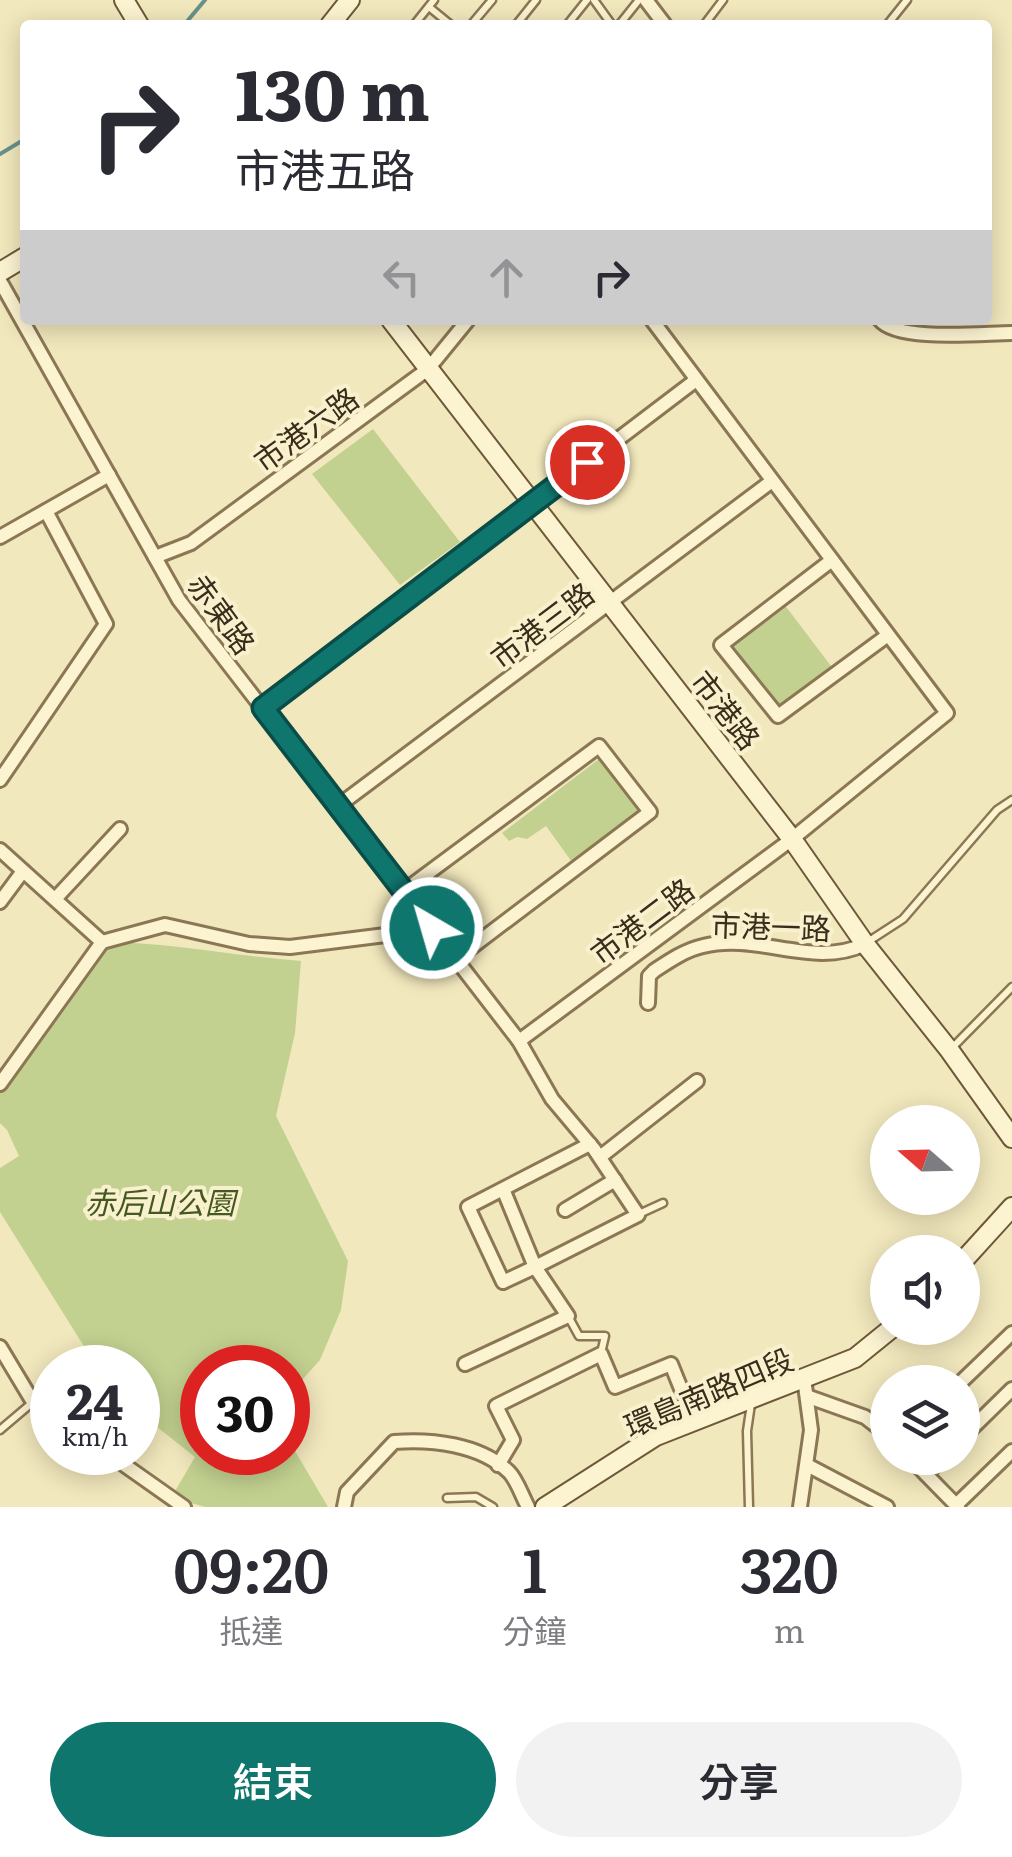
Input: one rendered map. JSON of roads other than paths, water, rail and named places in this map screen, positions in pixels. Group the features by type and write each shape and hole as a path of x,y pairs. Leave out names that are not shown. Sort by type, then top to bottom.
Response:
{"street":[{"path":"334,20 350,0"},
{"path":"643,0 661,20"},
{"name":"赤東路","path":"0,281 20,317"},
{"name":"赤東路","path":"25,325 180,600 520,1041 552,1098 600,1157 638,1215"},
{"name":"市港路","path":"395,325 792,839 865,944 950,1050 1012,1138"},
{"name":"市港六路","path":"155,557 191,543 428,369 464,325"},
{"path":"656,325 888,634 778,716 721,645 832,560"},
{"path":"884,325 904,333 1012,332"},
{"path":"263,708 696,380"},
{"path":"0,537 109,475"},
{"name":"市港三路","path":"338,806 772,481"},
{"path":"0,780 106,624 46,511"},
{"name":"市港二路","path":"520,1041 792,839 948,713 888,634"},
{"path":"404,891 599,746 620,772 650,812 456,959"},
{"path":"56,898 120,829"},
{"path":"0,850 102,942"},
{"path":"0,902 23,871"},
{"path":"0,1084 102,942 165,925 249,944 290,947 432,928"},
{"name":"市港一路","path":"648,1002 649,976 654,970 706,944 752,943 840,954 865,944"},
{"path":"600,1157 697,1081"},
{"path":"590,1144 468,1207 503,1282 638,1215"},
{"path":"564,1210 615,1180"},
{"path":"466,1364 568,1316 535,1267 503,1189"},
{"path":"980,1242 1012,1207"},
{"path":"979,1365 1012,1333"},
{"name":"環島南路四段","path":"545,1507 656,1436 856,1358 872,1345"},
{"path":"0,1347 30,1397"},
{"path":"498,1465 513,1440 496,1406 601,1354 614,1387 670,1364 694,1421"},
{"path":"800,1507 811,1430 804,1378"},
{"path":"980,1420 1012,1389"},
{"path":"809,1398 870,1422"},
{"path":"344,1507 347,1492 394,1442 428,1439 461,1448 510,1473 528,1507"},
{"path":"927,1475 957,1506 1012,1451"},
{"path":"807,1464 886,1507"},
{"path":"139,1475 184,1507"}],"lane":[{"path":"475,20 492,0"},
{"path":"520,20 536,0"},
{"path":"572,20 590,0 611,20"},
{"path":"621,20 643,0"},
{"path":"708,20 723,0"},
{"path":"892,20 907,0"},
{"path":"865,944 903,918 996,810 1012,800"},
{"path":"950,1050 1012,986"},
{"path":"638,1215 663,1203"},
{"path":"568,1316 579,1336 605,1336 601,1354"},
{"path":"750,1507 746,1430 752,1398"},
{"path":"0,1430 30,1405"},
{"path":"447,1498 476,1497 493,1507"}],"waterway":[{"path":"188,20 205,0"},
{"path":"0,154 20,142"}],"park label":[{"name":"赤后山公園","path":"160,1201"}]}
